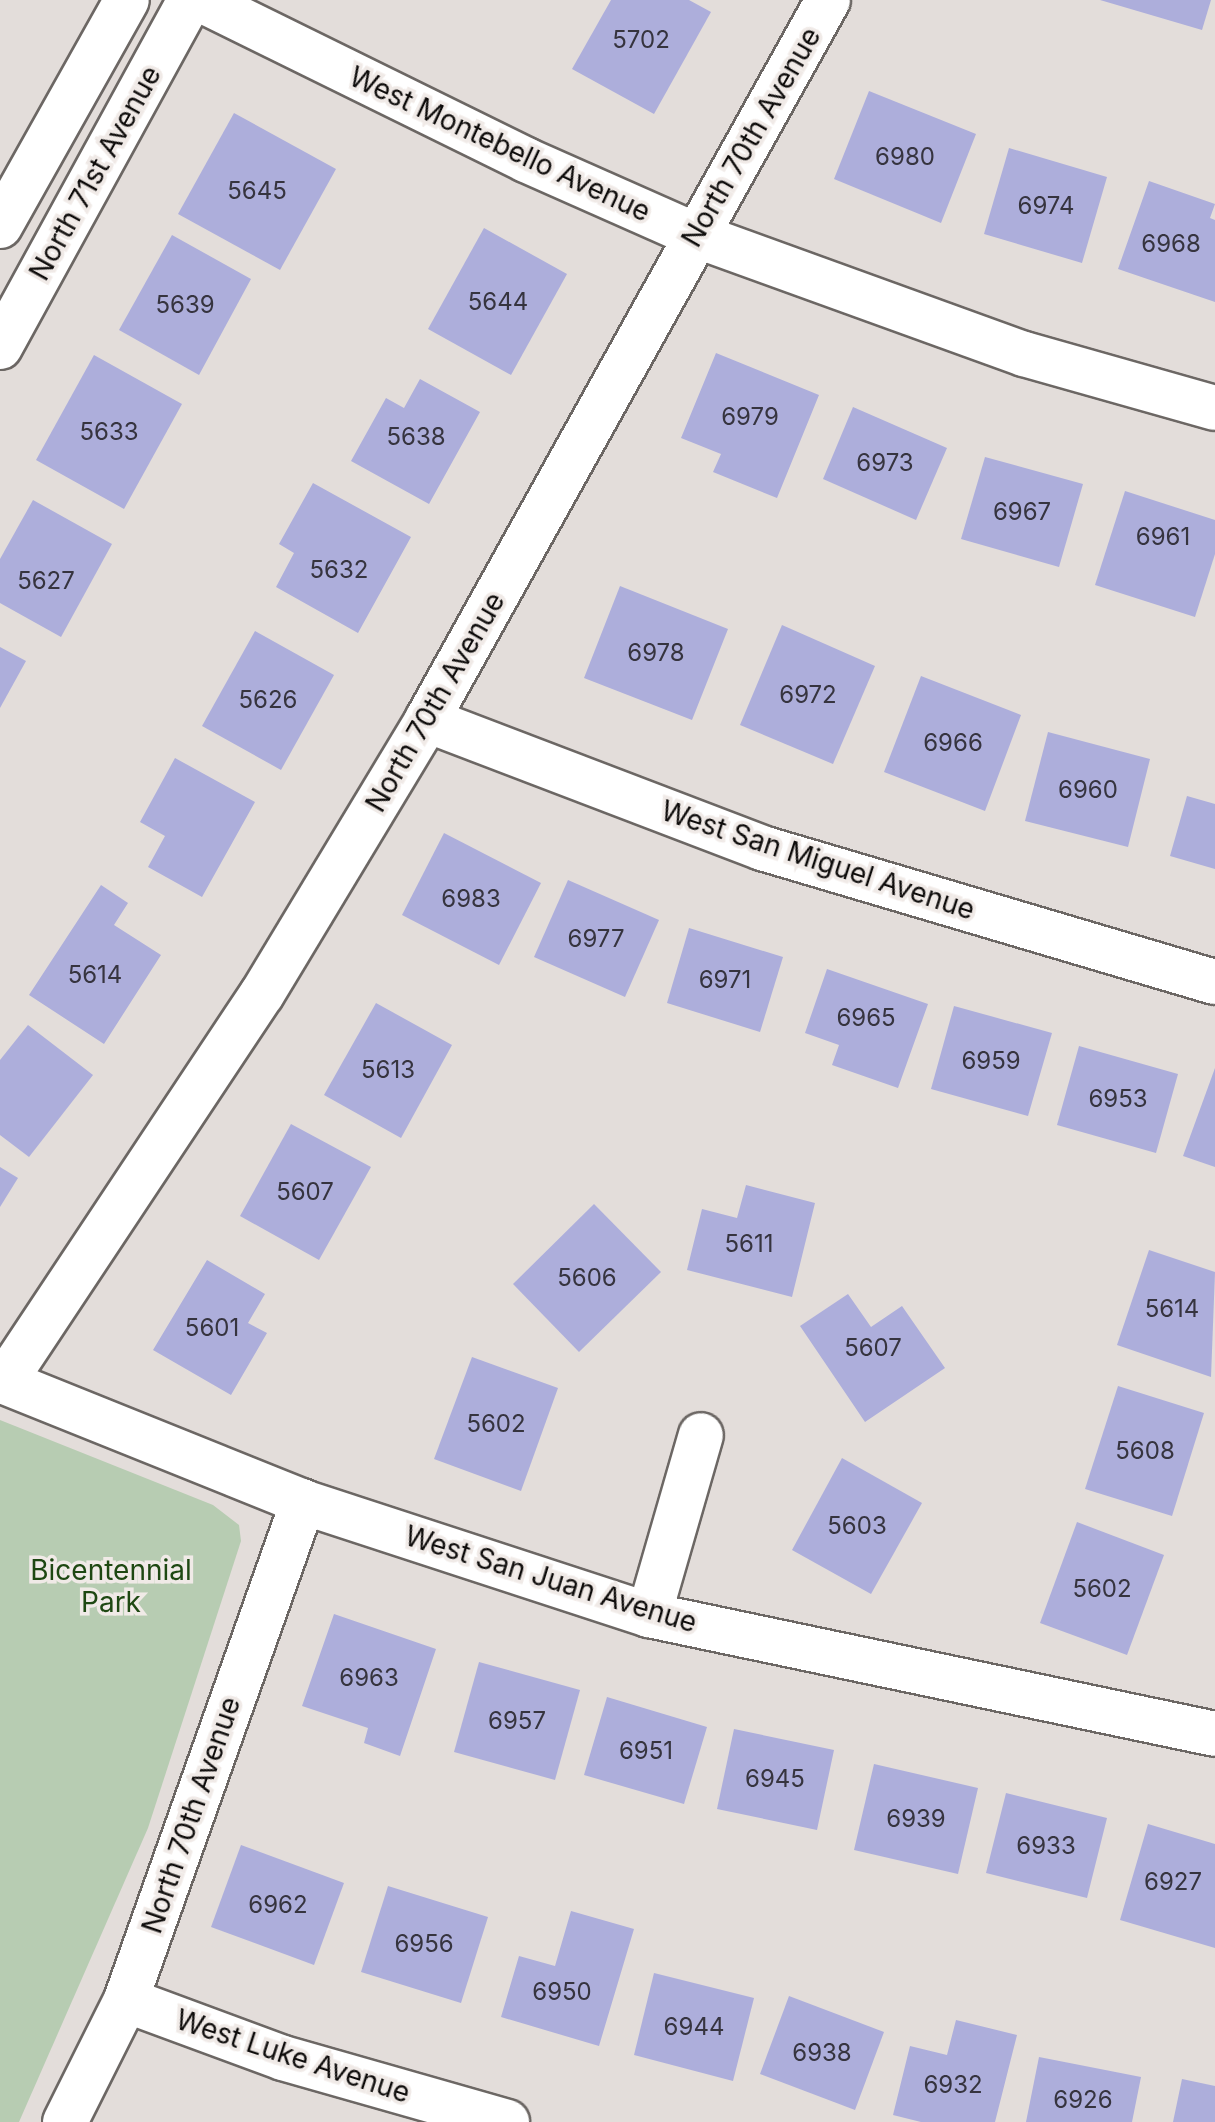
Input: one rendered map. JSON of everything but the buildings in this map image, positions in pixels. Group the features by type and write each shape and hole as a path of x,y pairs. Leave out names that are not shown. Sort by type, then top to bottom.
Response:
{"street":[{"name":"North 71st Avenue","path":"0,226 127,0"},
{"name":"North 71st Avenue","path":"0,347 190,0"},
{"name":"West Montebello Avenue","path":"201,0 526,160 695,235 1024,354 1215,408"},
{"name":"North 70th Avenue","path":"2,1381 262,994 427,720 828,0"},
{"name":"West San Miguel Avenue","path":"427,720 762,848 1215,982"},
{"name":"West San Juan Avenue","path":"2,1381 303,1502 649,1615 1215,1733"},
{"path":"649,1615 701,1435"},
{"name":"North 70th Avenue","path":"65,2122 126,2000 303,1502"},
{"name":"West Luke Avenue","path":"126,2000 283,2058 507,2122"}],"green space":[{"name":"Bicentennial Park","path":"0,1420 213,1505 239,1525 241,1541 148,1828 19,2122 0,2122"}]}
